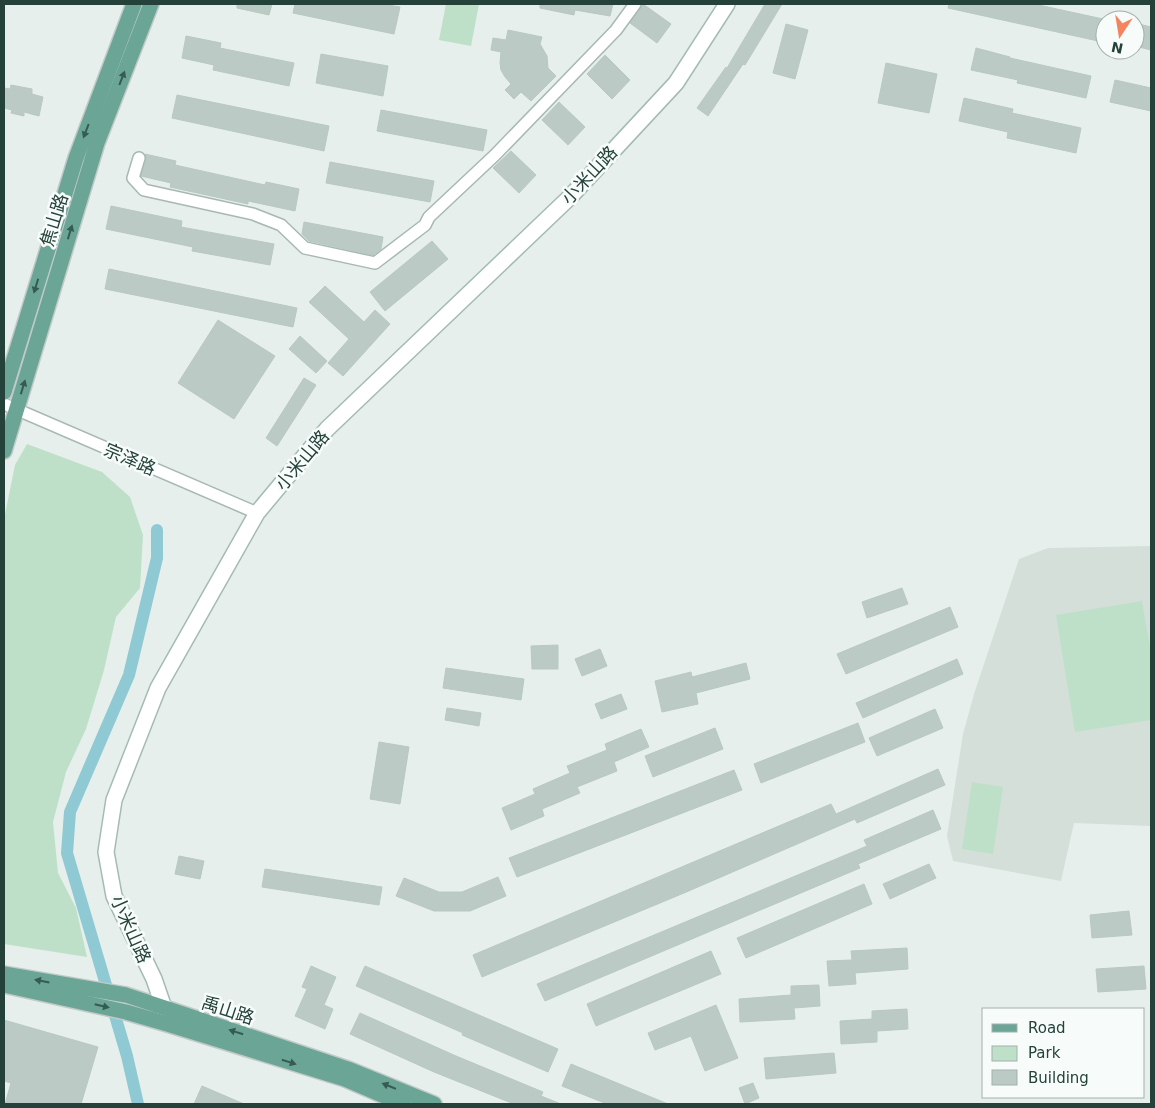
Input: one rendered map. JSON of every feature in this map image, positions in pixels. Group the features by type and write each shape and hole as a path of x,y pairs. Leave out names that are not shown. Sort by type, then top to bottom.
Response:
{"main road":[{"name":"焦山路","path":"4,392 76,158 134,4"},
{"name":"焦山路","path":"4,451 10,407 97,144 151,4"},
{"name":"禹山路","path":"4,974 80,995 126,1012 164,1015 348,1069 434,1104"},
{"name":"禹山路","path":"4,985 80,995 126,996 164,1015 345,1079 403,1104"}],"street":[{"path":"139,158 133,178 144,190 253,214 281,225 305,248 375,263 425,225 428,217 495,155 616,30 635,4"},
{"name":"小米山路","path":"164,1015 154,979 114,896 106,852 114,800 158,688 257,513 327,429 570,197 676,83 728,4"},
{"name":"宗泽路","path":"10,407 257,513"}],"shaded area":[{"path":"1151,546 1151,826 1074,823 1061,881 953,861 947,836 963,734 974,694 1019,559 1048,548"}],"green space":[{"path":"446,4 479,4 471,46 439,40"},
{"path":"27,444 102,472 130,497 143,535 140,588 116,617 104,670 86,729 66,772 53,822 58,873 76,908 87,957 4,944 4,519 15,465"},
{"path":"1142,601 1151,653 1151,720 1075,732 1056,615"},
{"path":"972,782 1003,787 993,854 962,849"}],"building":[{"path":"237,4 272,4 269,15 237,8"},
{"path":"295,4 382,4 400,7 394,34 293,13"},
{"path":"540,4 613,4 610,16 575,10 574,15 540,8"},
{"path":"643,4 671,24 657,43 630,23"},
{"path":"765,4 782,4 745,65 743,64 708,116 697,108 727,68"},
{"path":"949,4 1034,4 1095,17 1095,40 948,8"},
{"path":"786,24 808,30 795,79 773,73"},
{"path":"1145,26 1151,27 1151,50 1145,48"},
{"path":"508,30 542,37 540,44 547,56 548,68 556,76 531,101 521,92 514,99 505,90 511,84 501,70 501,52 491,50 493,38 506,40"},
{"path":"186,36 221,43 220,48 294,63 289,86 213,70 214,65 182,58"},
{"path":"976,48 1010,58 1091,76 1086,98 1017,83 1018,80 971,70"},
{"path":"321,54 388,66 383,96 316,83"},
{"path":"605,55 630,80 612,99 587,74"},
{"path":"886,63 937,74 929,113 878,103"},
{"path":"1115,80 1151,88 1151,111 1110,102"},
{"path":"11,85 32,89 32,94 43,97 39,116 24,112 24,116 11,113 12,110 4,108 4,88 10,89"},
{"path":"177,95 329,126 324,151 172,118"},
{"path":"964,98 1013,109 1012,113 1081,128 1076,153 1007,138 1008,132 959,121"},
{"path":"559,102 585,127 568,145 542,120"},
{"path":"381,110 487,130 483,151 377,131"},
{"path":"511,151 536,175 519,193 493,168"},
{"path":"145,154 176,161 175,165 265,185 266,182 299,189 295,211 248,201 248,204 170,187 171,183 141,176 146,160"},
{"path":"330,162 434,181 430,202 326,183"},
{"path":"111,206 182,221 181,227 274,244 270,265 192,251 193,247 106,229"},
{"path":"304,222 383,237 381,249 373,255 309,241 302,234"},
{"path":"432,241 448,259 385,311 370,292"},
{"path":"109,269 297,308 293,327 105,289"},
{"path":"325,286 364,322 375,310 390,324 343,376 328,363 349,339 309,302"},
{"path":"218,320 275,356 234,419 178,383"},
{"path":"300,336 327,361 316,373 289,349"},
{"path":"304,378 316,385 277,446 266,438"},
{"path":"902,588 908,604 867,618 862,602"},
{"path":"950,607 958,627 846,674 837,654"},
{"path":"558,645 558,669 532,669 531,646"},
{"path":"600,649 607,666 582,676 575,659"},
{"path":"957,659 963,674 863,718 856,703"},
{"path":"746,663 750,679 696,693 698,704 662,712 655,681 691,672 692,677"},
{"path":"446,668 524,679 521,700 443,688"},
{"path":"621,694 627,709 601,719 595,704"},
{"path":"447,708 481,713 479,726 445,720"},
{"path":"935,709 943,728 877,756 869,738"},
{"path":"858,723 865,742 761,783 754,764"},
{"path":"715,728 723,749 653,777 645,756"},
{"path":"641,729 649,747 614,762 617,771 577,787 580,793 542,809 544,816 511,830 502,808 535,794 533,789 570,773 567,766 607,750 605,744"},
{"path":"379,742 409,747 400,804 370,799"},
{"path":"938,769 945,785 857,823 855,819 482,977 473,955 831,804 836,814"},
{"path":"734,770 742,790 517,877 509,858"},
{"path":"933,810 941,829 858,864 860,868 545,1001 537,984 867,846 864,840"},
{"path":"179,856 204,861 200,879 175,874"},
{"path":"929,864 936,878 890,899 883,884"},
{"path":"265,869 382,887 379,905 262,887"},
{"path":"498,877 506,896 470,911 434,911 396,896 404,878 439,892 462,892"},
{"path":"864,884 872,904 746,958 737,938"},
{"path":"1129,911 1132,935 1092,938 1090,915"},
{"path":"907,948 908,969 855,973 856,984 829,986 827,961 852,960 851,951"},
{"path":"711,951 721,974 596,1026 587,1004"},
{"path":"311,966 336,977 324,1005 333,1009 325,1029 295,1016 307,989 302,987"},
{"path":"365,966 558,1049 548,1072 356,986"},
{"path":"1144,966 1146,989 1098,992 1096,969"},
{"path":"819,985 820,1006 794,1008 795,1019 740,1022 739,999 791,995 791,986"},
{"path":"716,1005 738,1058 705,1071 691,1036 655,1050 648,1033"},
{"path":"907,1009 908,1029 877,1031 877,1042 841,1044 840,1021 872,1019 872,1011"},
{"path":"360,1013 543,1092 541,1096 561,1104 514,1104 434,1072 350,1034"},
{"path":"4,1020 98,1047 81,1104 5,1104 11,1083 4,1081"},
{"path":"834,1053 836,1073 766,1079 764,1058"},
{"path":"571,1064 668,1104 607,1104 562,1086"},
{"path":"753,1083 759,1098 745,1104 739,1088"},
{"path":"202,1086 244,1104 194,1104"}],"waterway":[{"path":"138,1104 127,1056 67,853 70,812 129,675 157,558 157,530"}]}
